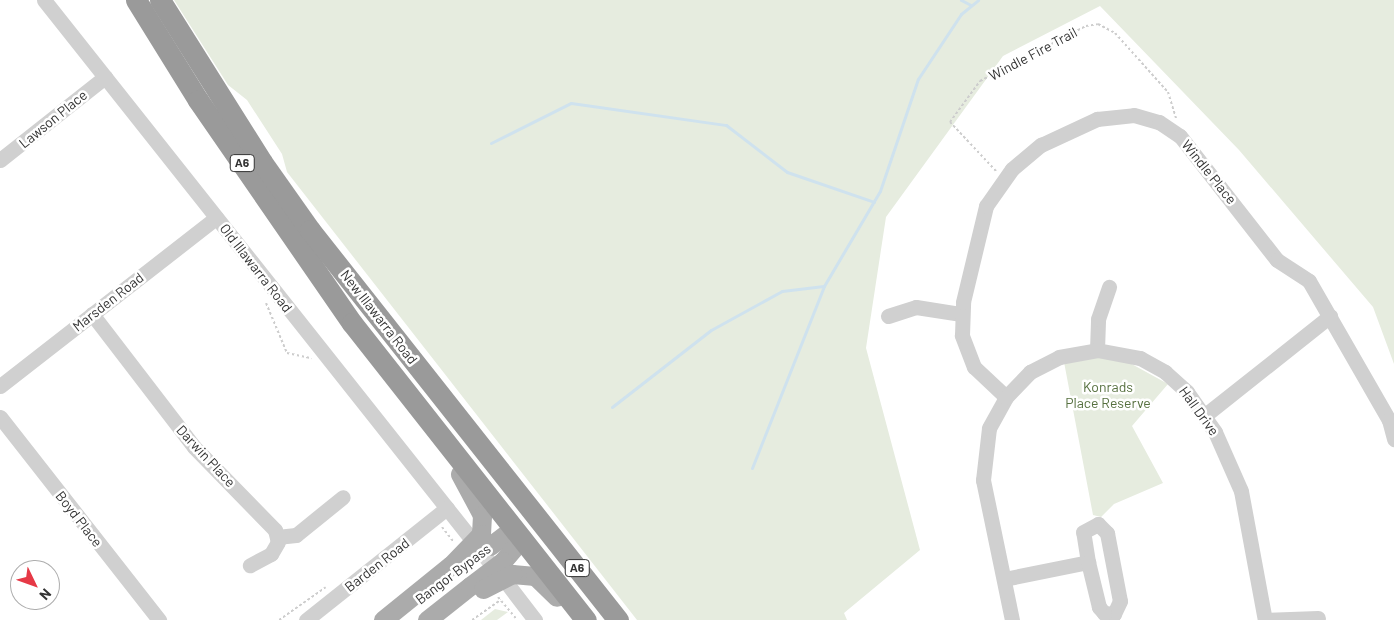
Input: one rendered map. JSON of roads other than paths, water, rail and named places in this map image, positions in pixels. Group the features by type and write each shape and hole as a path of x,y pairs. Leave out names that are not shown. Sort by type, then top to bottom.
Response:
{"highway":[{"name":"New Illawarra Road","path":"136,0 198,100 352,324 586,620"},
{"name":"New Illawarra Road","path":"160,0 247,140 310,230 618,620"},
{"path":"518,533 535,516"}],"main road":[{"path":"442,437 446,455 480,509 480,539"},
{"name":"Bangor Bypass","path":"393,620 480,539 518,533"},
{"name":"Bangor Bypass","path":"427,620 494,582 518,533"},
{"path":"383,620 456,562"},
{"path":"439,620 494,582 541,580 574,620"}],"street":[{"name":"Old Illawarra Road","path":"44,0 216,218 303,339 441,513 480,539"},
{"name":"Lawson Place","path":"0,160 105,77"},
{"name":"Windle Place","path":"1006,397 985,381 969,358 961,314 982,217 1004,178 1041,145 1109,115 1148,118 1180,136 1277,260 1309,281 1389,420 1394,439"},
{"name":"Marsden Road","path":"0,386 216,218"},
{"path":"1097,350 1098,319 1109,286"},
{"path":"888,316 916,307 961,314"},
{"name":"Darwin Place","path":"92,314 194,447 241,493 277,538"},
{"path":"1204,416 1330,316"},
{"name":"Hall Drive","path":"1012,620 983,466 989,428 1006,397 1046,362 1097,350 1153,364 1182,387 1204,416 1237,474 1265,620"},
{"name":"Boyd Place","path":"0,417 159,620"},
{"path":"250,565 271,554 277,538 296,535 343,497"},
{"name":"Barden Road","path":"306,620 441,513"},
{"path":"1098,524 1107,533 1120,601 1114,614 1104,614 1099,607 1088,562 1083,532 1098,524"},
{"path":"1004,579 1088,562"},
{"path":"494,582 535,620"},
{"path":"1265,620 1318,618"}],"waterway":[{"path":"961,0 971,5"},
{"path":"752,468 824,286 880,191 918,79 961,14 978,0"},
{"path":"491,143 571,103 726,125 787,172 874,202"},
{"path":"612,407 711,330 782,291 824,286"}],"tunnel":[{"path":"469,536 501,576"}],"park label":[{"name":"Konrads Place Reserve","path":"1108,396"}]}
